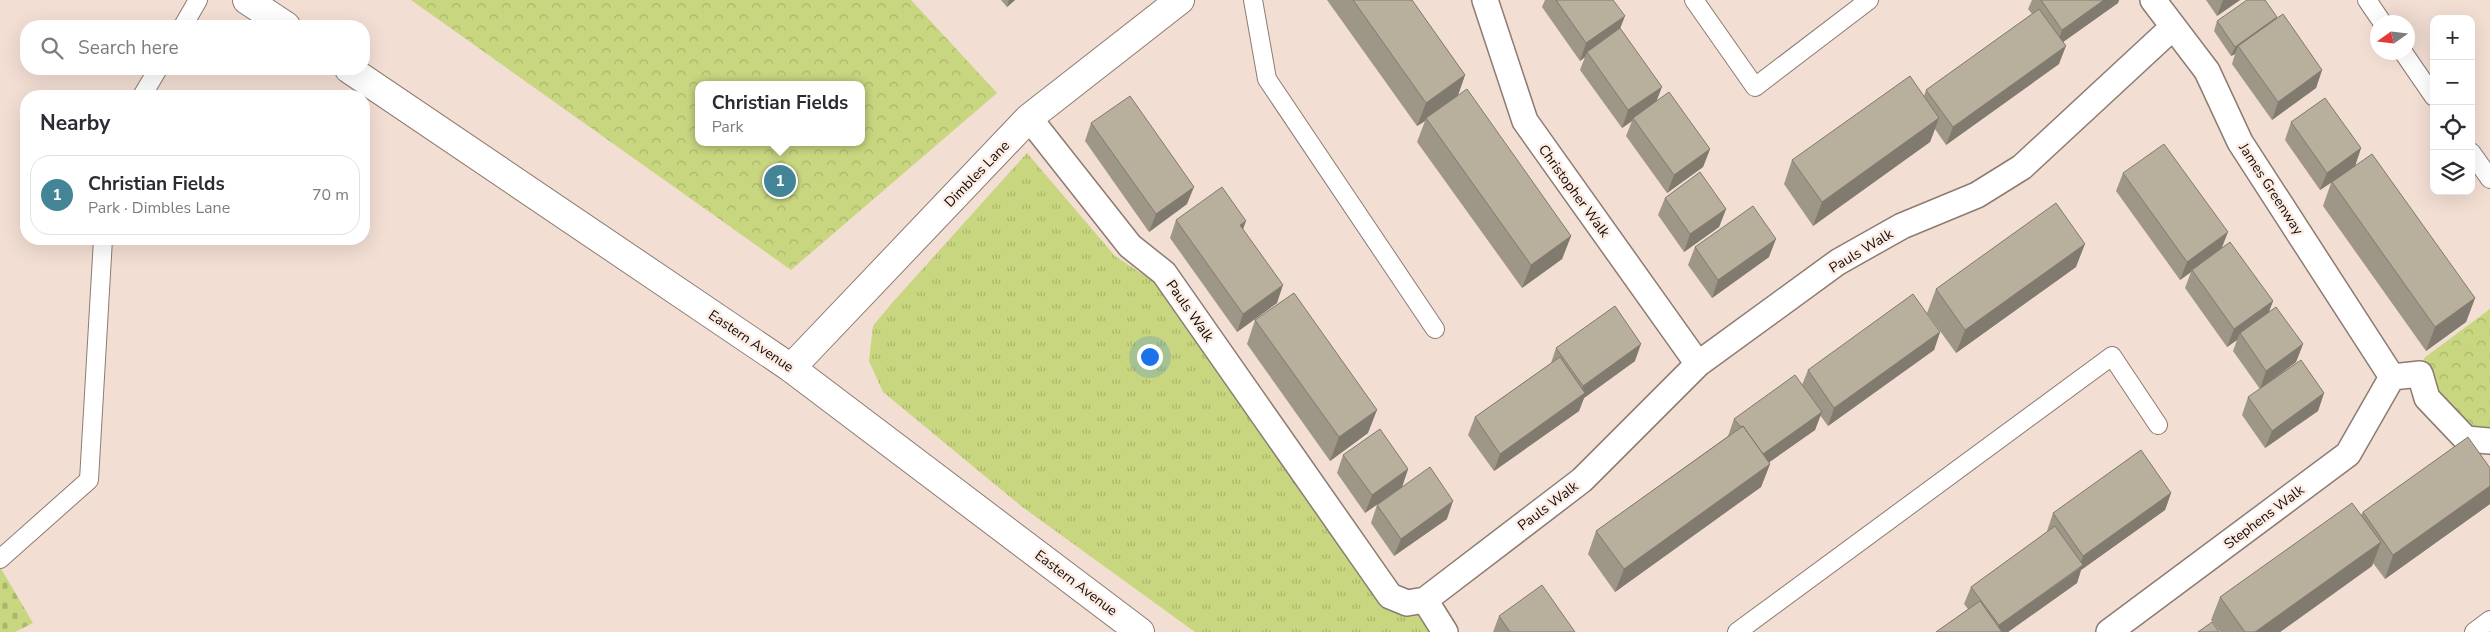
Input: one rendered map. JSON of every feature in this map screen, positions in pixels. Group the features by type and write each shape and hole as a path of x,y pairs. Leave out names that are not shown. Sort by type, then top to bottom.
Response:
{"main road":[{"path":"247,0 277,20"},
{"name":"Dimbles Lane","path":"791,368 1029,118 1168,4"},
{"name":"Eastern Avenue","path":"358,75 791,368 1140,632"}],"street":[{"name":"Christopher Walk","path":"1485,0 1525,121 1698,364"},
{"name":"James Greenway","path":"2153,0 2172,28 2207,71 2240,142 2392,377"},
{"name":"Pauls Walk","path":"1029,118 1130,246 1164,273 1390,596 1407,603 1425,600 1582,480 1698,364 1838,262 1902,226 1977,195 2022,167 2172,28"},
{"path":"2392,377 2420,374 2426,398 2466,439 2490,441"},
{"name":"Stephens Walk","path":"2109,632 2348,454 2392,377"},
{"path":"1425,600 1445,632"}],"lane":[{"path":"186,20 198,0"},
{"path":"1253,0 1268,79 1435,329"},
{"path":"1694,0 1755,87 1869,0"},
{"path":"2367,0 2377,15"},
{"path":"2409,60 2430,91"},
{"path":"146,90 154,75"},
{"path":"2475,158 2490,179"},
{"path":"0,559 89,480 103,245"},
{"path":"1737,632 2112,356 2158,425"},
{"path":"2474,632 2490,620"}],"green space":[{"path":"411,0 911,0 997,93 791,270"},
{"path":"1027,153 1115,256 1159,285 1382,606 1423,613 1434,632 1195,632 1021,506 883,392 869,361 873,326"},
{"path":"2490,309 2490,433 2467,434 2431,395 2424,358"},
{"path":"0,567 33,623 15,632 0,632"}],"building":[{"path":"1353,0 1412,0 1465,75 1426,103"},
{"path":"1556,0 1613,0 1625,16 1586,43"},
{"path":"2041,0 2104,0 2062,30"},
{"path":"2247,0 2265,0 2277,17 2235,47 2217,21"},
{"path":"2039,9 2066,46 1953,127 1926,90"},
{"path":"2283,14 2322,70 2278,102 2238,46"},
{"path":"1620,28 1662,87 1628,110 1587,52"},
{"path":"1910,76 1939,118 1822,202 1792,160"},
{"path":"1467,89 1571,236 1531,265 1426,118"},
{"path":"1669,92 1710,149 1674,175 1633,118"},
{"path":"1130,96 1194,187 1156,214 1091,123"},
{"path":"2325,98 2361,148 2327,173 2291,122"},
{"path":"2164,144 2228,232 2187,262 2123,173"},
{"path":"2372,154 2475,298 2435,327 2332,182"},
{"path":"1700,172 1726,209 1690,234 1665,198"},
{"path":"1222,187 1246,221 1240,225 1283,285 1243,314 1176,220"},
{"path":"2056,203 2085,244 1965,330 1936,289"},
{"path":"1753,206 1776,239 1718,280 1695,247"},
{"path":"2230,242 2273,301 2234,329 2192,270"},
{"path":"1294,293 1377,410 1339,437 1255,320"},
{"path":"1913,294 1940,332 1834,408 1808,370"},
{"path":"1615,306 1641,344 1583,386 1556,348"},
{"path":"2276,307 2303,344 2266,371 2240,333"},
{"path":"1560,357 1585,393 1500,454 1475,417"},
{"path":"2301,360 2324,393 2272,431 2248,397"},
{"path":"1795,375 1822,412 1763,454 1743,426 1741,427 1734,419"},
{"path":"1743,426 1770,464 1624,569 1596,531"},
{"path":"1380,429 1408,469 1372,495 1343,455"},
{"path":"2468,437 2490,468 2490,486 2393,555 2363,512"},
{"path":"2141,450 2171,493 2083,556 2053,513"},
{"path":"1430,467 1453,501 1401,539 1377,505"},
{"path":"2352,503 2381,542 2255,632 2245,632 2220,597"},
{"path":"2055,526 2083,565 1999,625 1971,587"},
{"path":"1542,585 1575,632 1510,632 1499,616"},
{"path":"1980,601 2002,632 1936,632"},
{"path":"2212,622 2219,632 2198,632"}],"place":[{"name":"Christian Fields","path":"780,181"}]}
